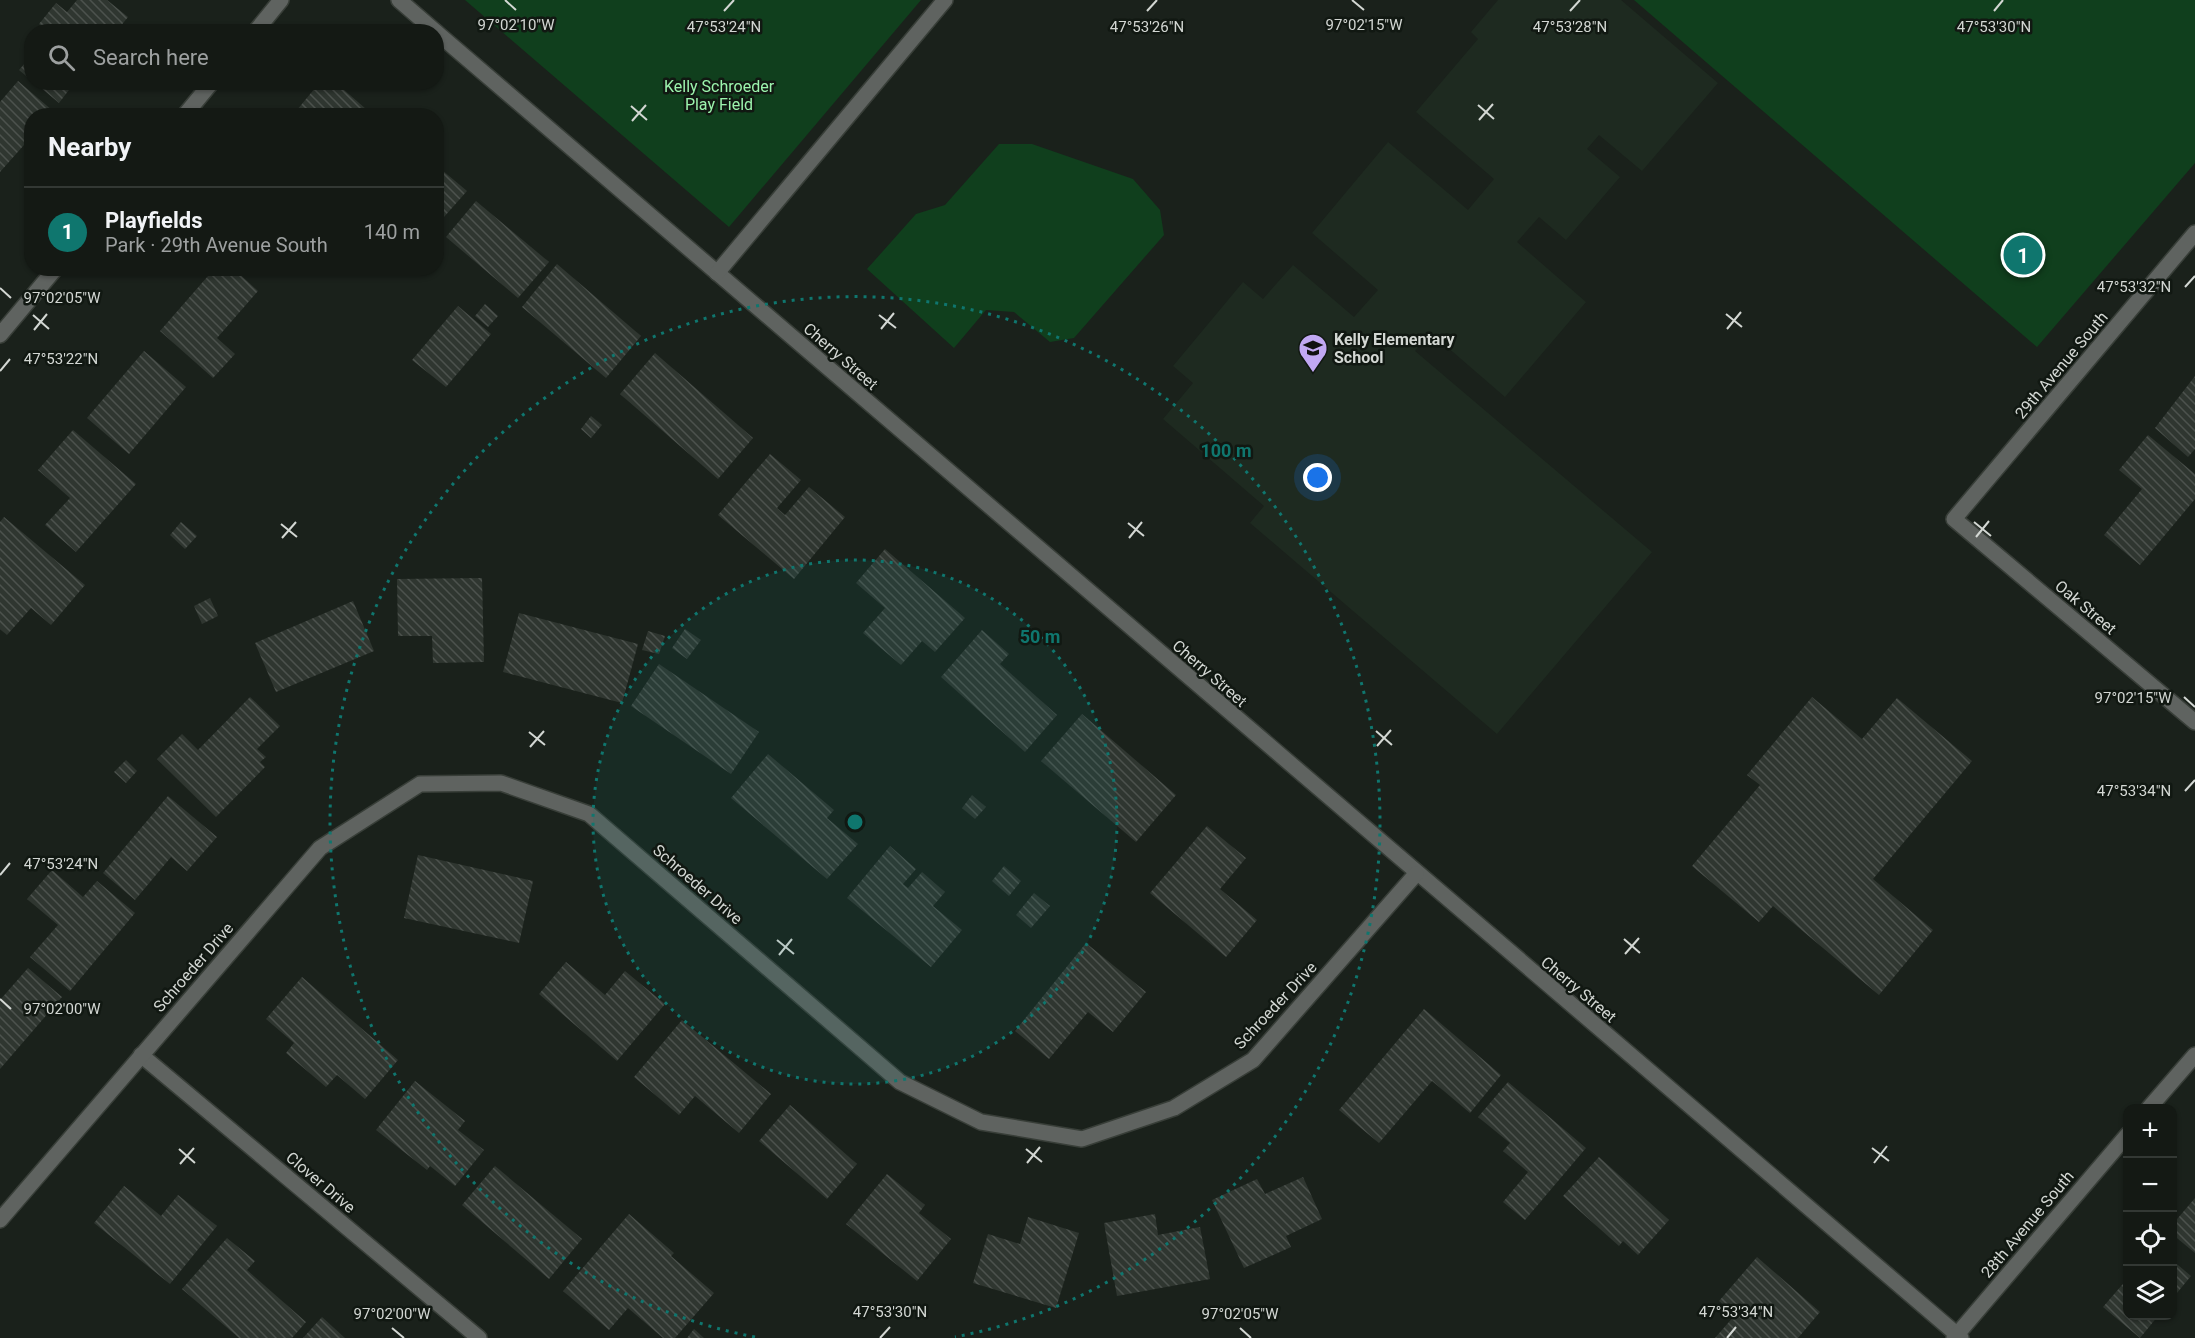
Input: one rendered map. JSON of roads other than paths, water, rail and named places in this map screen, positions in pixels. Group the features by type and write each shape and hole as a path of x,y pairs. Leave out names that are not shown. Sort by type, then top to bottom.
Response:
{"street":[{"path":"262,24 281,0"},
{"name":"Cherry Street","path":"399,0 427,24"},
{"path":"717,273 945,0"},
{"name":"Cherry Street","path":"444,39 1958,1337"},
{"path":"191,108 205,90"},
{"name":"29th Avenue South","path":"1954,519 2195,233"},
{"path":"0,335 49,276"},
{"name":"Oak Street","path":"1954,519 2195,722"},
{"name":"Schroeder Drive","path":"0,1220 320,848 420,784 501,783 588,814 900,1082 981,1122 1082,1139 1174,1108 1253,1060 1416,874"},
{"name":"Clover Drive","path":"141,1054 479,1338"},
{"path":"2152,1104 2195,1055"},
{"name":"28th Avenue South","path":"1958,1337 2123,1139"}],"place":[{"name":"Playfields","path":"2023,255"},
{"name":"Kelly Elementary School","path":"1313,374"}],"park label":[{"name":"Kelly Schroeder Play Field","path":"719,95"}]}
